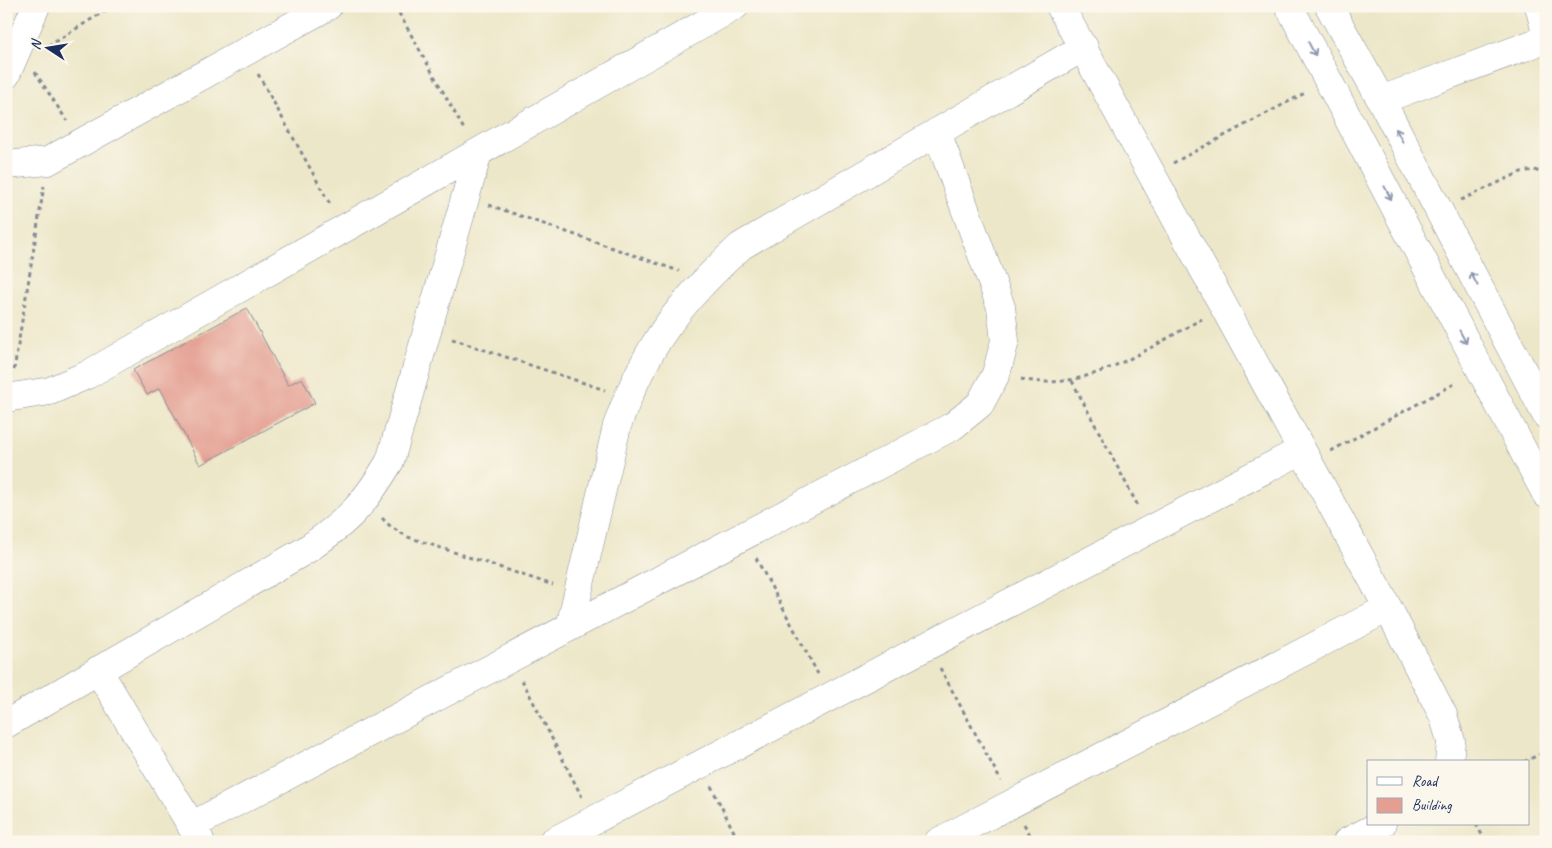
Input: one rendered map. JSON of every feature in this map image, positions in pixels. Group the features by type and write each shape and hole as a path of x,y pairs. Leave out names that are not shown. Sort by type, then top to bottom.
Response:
{"street":[{"path":"8,72 36,6"},
{"path":"6,165 48,161 328,6"},
{"path":"8,398 50,391 87,375 735,6"},
{"path":"1060,6 1388,608 1443,715 1451,741 1449,760"},
{"path":"1289,6 1546,494"},
{"path":"1329,6 1381,100 1546,415"},
{"path":"1539,6 1546,33"},
{"path":"1381,100 1546,39"},
{"path":"570,627 617,426 627,397 648,355 673,315 704,279 741,246 1084,47"},
{"path":"98,670 195,834 511,658 953,426 980,404 996,374 1005,341 1001,306 937,132"},
{"path":"6,724 306,550 340,526 369,497 390,461 464,196 478,153"},
{"path":"1496,399 1529,382"},
{"path":"552,842 1150,529 1305,456"},
{"path":"938,842 1388,608"},
{"path":"1348,842 1378,826"}],"path":[{"path":"42,49 114,6"},
{"path":"395,6 478,153"},
{"path":"246,51 343,229"},
{"path":"8,72 27,59 81,143"},
{"path":"1153,174 1304,93"},
{"path":"8,398 48,161"},
{"path":"1438,210 1521,172 1534,170 1546,174"},
{"path":"464,196 704,279"},
{"path":"996,374 1034,382 1072,380 1105,371 1225,307"},
{"path":"426,331 627,397"},
{"path":"1072,380 1150,529"},
{"path":"1305,456 1456,383"},
{"path":"369,497 378,514 391,527 408,537 578,593"},
{"path":"744,536 830,696"},
{"path":"928,645 1034,842"},
{"path":"511,658 593,820"},
{"path":"1528,760 1546,751"},
{"path":"700,764 739,842"},
{"path":"1477,826 1486,842"}],"building":[{"path":"247,308 288,385 302,378 315,403 200,465 160,388 147,395 133,370"}]}
